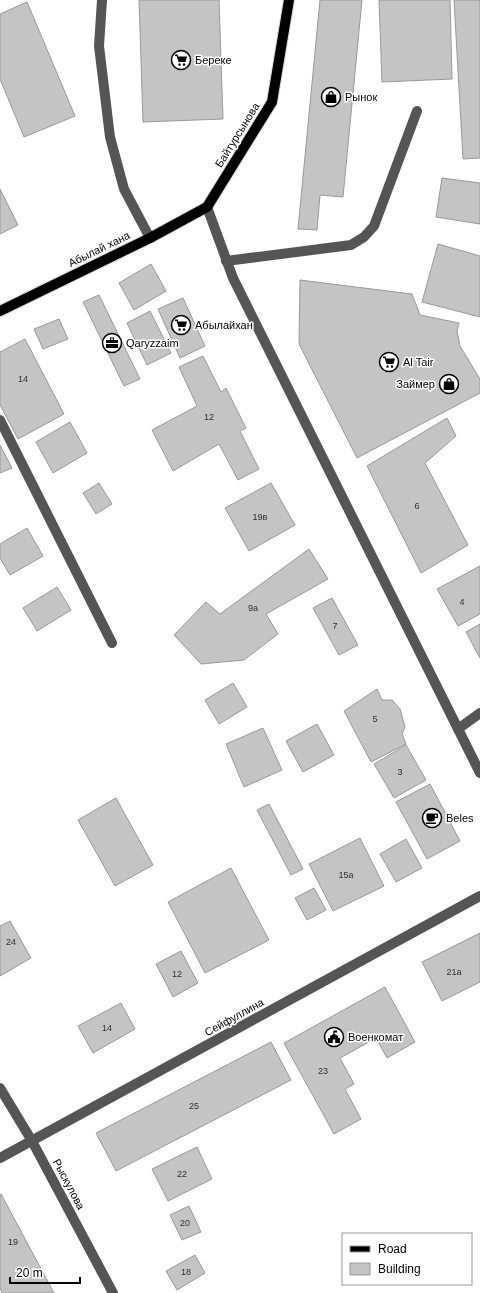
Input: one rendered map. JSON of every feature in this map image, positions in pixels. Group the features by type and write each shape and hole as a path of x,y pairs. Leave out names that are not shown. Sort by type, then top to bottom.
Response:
{"main road":[{"name":"Байтурсынова","path":"207,207 272,102 289,0"},
{"name":"Абылай хана","path":"0,311 150,238 207,207"}],"street":[{"path":"102,0 98,46 110,137 124,189 150,238"},
{"path":"226,261 351,245 364,237 374,226 417,111"},
{"path":"207,207 236,285 480,773"},
{"path":"0,420 112,643"},
{"path":"458,729 480,713"},
{"name":"Сейфуллина","path":"0,1158 480,896"},
{"name":"Рыскулова","path":"0,1088 32,1141 113,1293"}],"building":[{"name":"Береке","path":"139,0 219,0 223,119 143,122"},
{"name":"Рынок","path":"320,0 362,0 343,197 320,195 317,230 298,229"},
{"path":"379,0 450,0 452,79 382,82"},
{"path":"454,0 480,0 480,158 463,159"},
{"path":"27,2 75,116 24,137 0,79 0,14"},
{"path":"442,178 480,183 480,224 436,217"},
{"path":"0,189 18,225 0,234"},
{"path":"438,244 480,256 480,317 422,302"},
{"path":"151,264 166,291 134,310 119,283"},
{"name":"Al Tair","path":"300,280 412,294 420,315 459,323 457,331 460,346 480,379 480,393 357,458 299,344"},
{"path":"99,295 140,379 124,386 83,302"},
{"path":"183,298 205,346 180,358 158,309"},
{"path":"150,311 171,353 147,365 127,323"},
{"path":"59,319 68,339 43,349 34,329"},
{"path":"25,339 64,414 18,439 0,405 0,352"},
{"path":"203,356 221,392 226,388 246,428 240,431 259,469 238,480 219,444 173,471 152,430 197,406 179,367"},
{"path":"447,418 456,436 425,463 468,545 421,573 367,466"},
{"path":"70,422 87,453 53,473 36,442"},
{"path":"0,445 12,468 0,473"},
{"path":"99,483 112,504 96,514 83,493"},
{"path":"271,483 295,525 249,551 225,508"},
{"path":"27,528 43,556 10,575 0,558 0,544"},
{"path":"309,549 328,579 266,614 278,634 244,660 201,664 174,635 206,602 220,614"},
{"path":"480,566 480,614 458,626 437,589"},
{"path":"57,587 71,610 37,631 23,608"},
{"path":"332,598 358,645 339,655 313,608"},
{"path":"480,624 480,658 466,632"},
{"path":"233,683 247,707 219,724 205,700"},
{"path":"377,689 382,700 392,700 400,709 405,727 402,734 406,744 371,762 344,711"},
{"path":"317,724 334,755 303,772 286,741"},
{"path":"263,728 282,770 244,787 226,744"},
{"path":"406,745 426,780 394,798 374,764"},
{"path":"430,784 460,841 427,859 396,802"},
{"path":"116,798 153,865 115,886 78,820"},
{"path":"269,804 303,869 291,875 257,810"},
{"path":"360,838 384,886 333,911 309,864"},
{"path":"406,839 422,868 396,882 380,854"},
{"path":"231,868 269,940 205,973 168,902"},
{"path":"314,888 326,910 307,920 295,898"},
{"path":"10,921 31,958 0,976 0,926"},
{"path":"480,933 480,982 442,1001 422,962"},
{"path":"181,951 198,983 173,997 156,964"},
{"path":"385,987 415,1042 387,1058 376,1038 340,1058 354,1084 345,1089 361,1119 334,1134 284,1043"},
{"path":"121,1003 135,1029 93,1053 78,1026"},
{"path":"271,1042 291,1080 116,1171 96,1133"},
{"path":"197,1147 212,1179 168,1201 152,1169"},
{"path":"1,1194 54,1293 2,1293 0,1288"},
{"path":"189,1206 201,1232 182,1240 170,1215"},
{"path":"195,1255 205,1273 177,1290 166,1271"}],"place":[{"name":"Береке","path":"181,60"},
{"name":"Рынок","path":"331,97"},
{"name":"Абылайхан","path":"181,325"},
{"name":"Qaryzzaim","path":"112,343"},
{"name":"Al Tair","path":"389,362"},
{"name":"Займер","path":"449,384"},
{"name":"Beles","path":"432,818"},
{"name":"Военкомат","path":"334,1037"}]}
